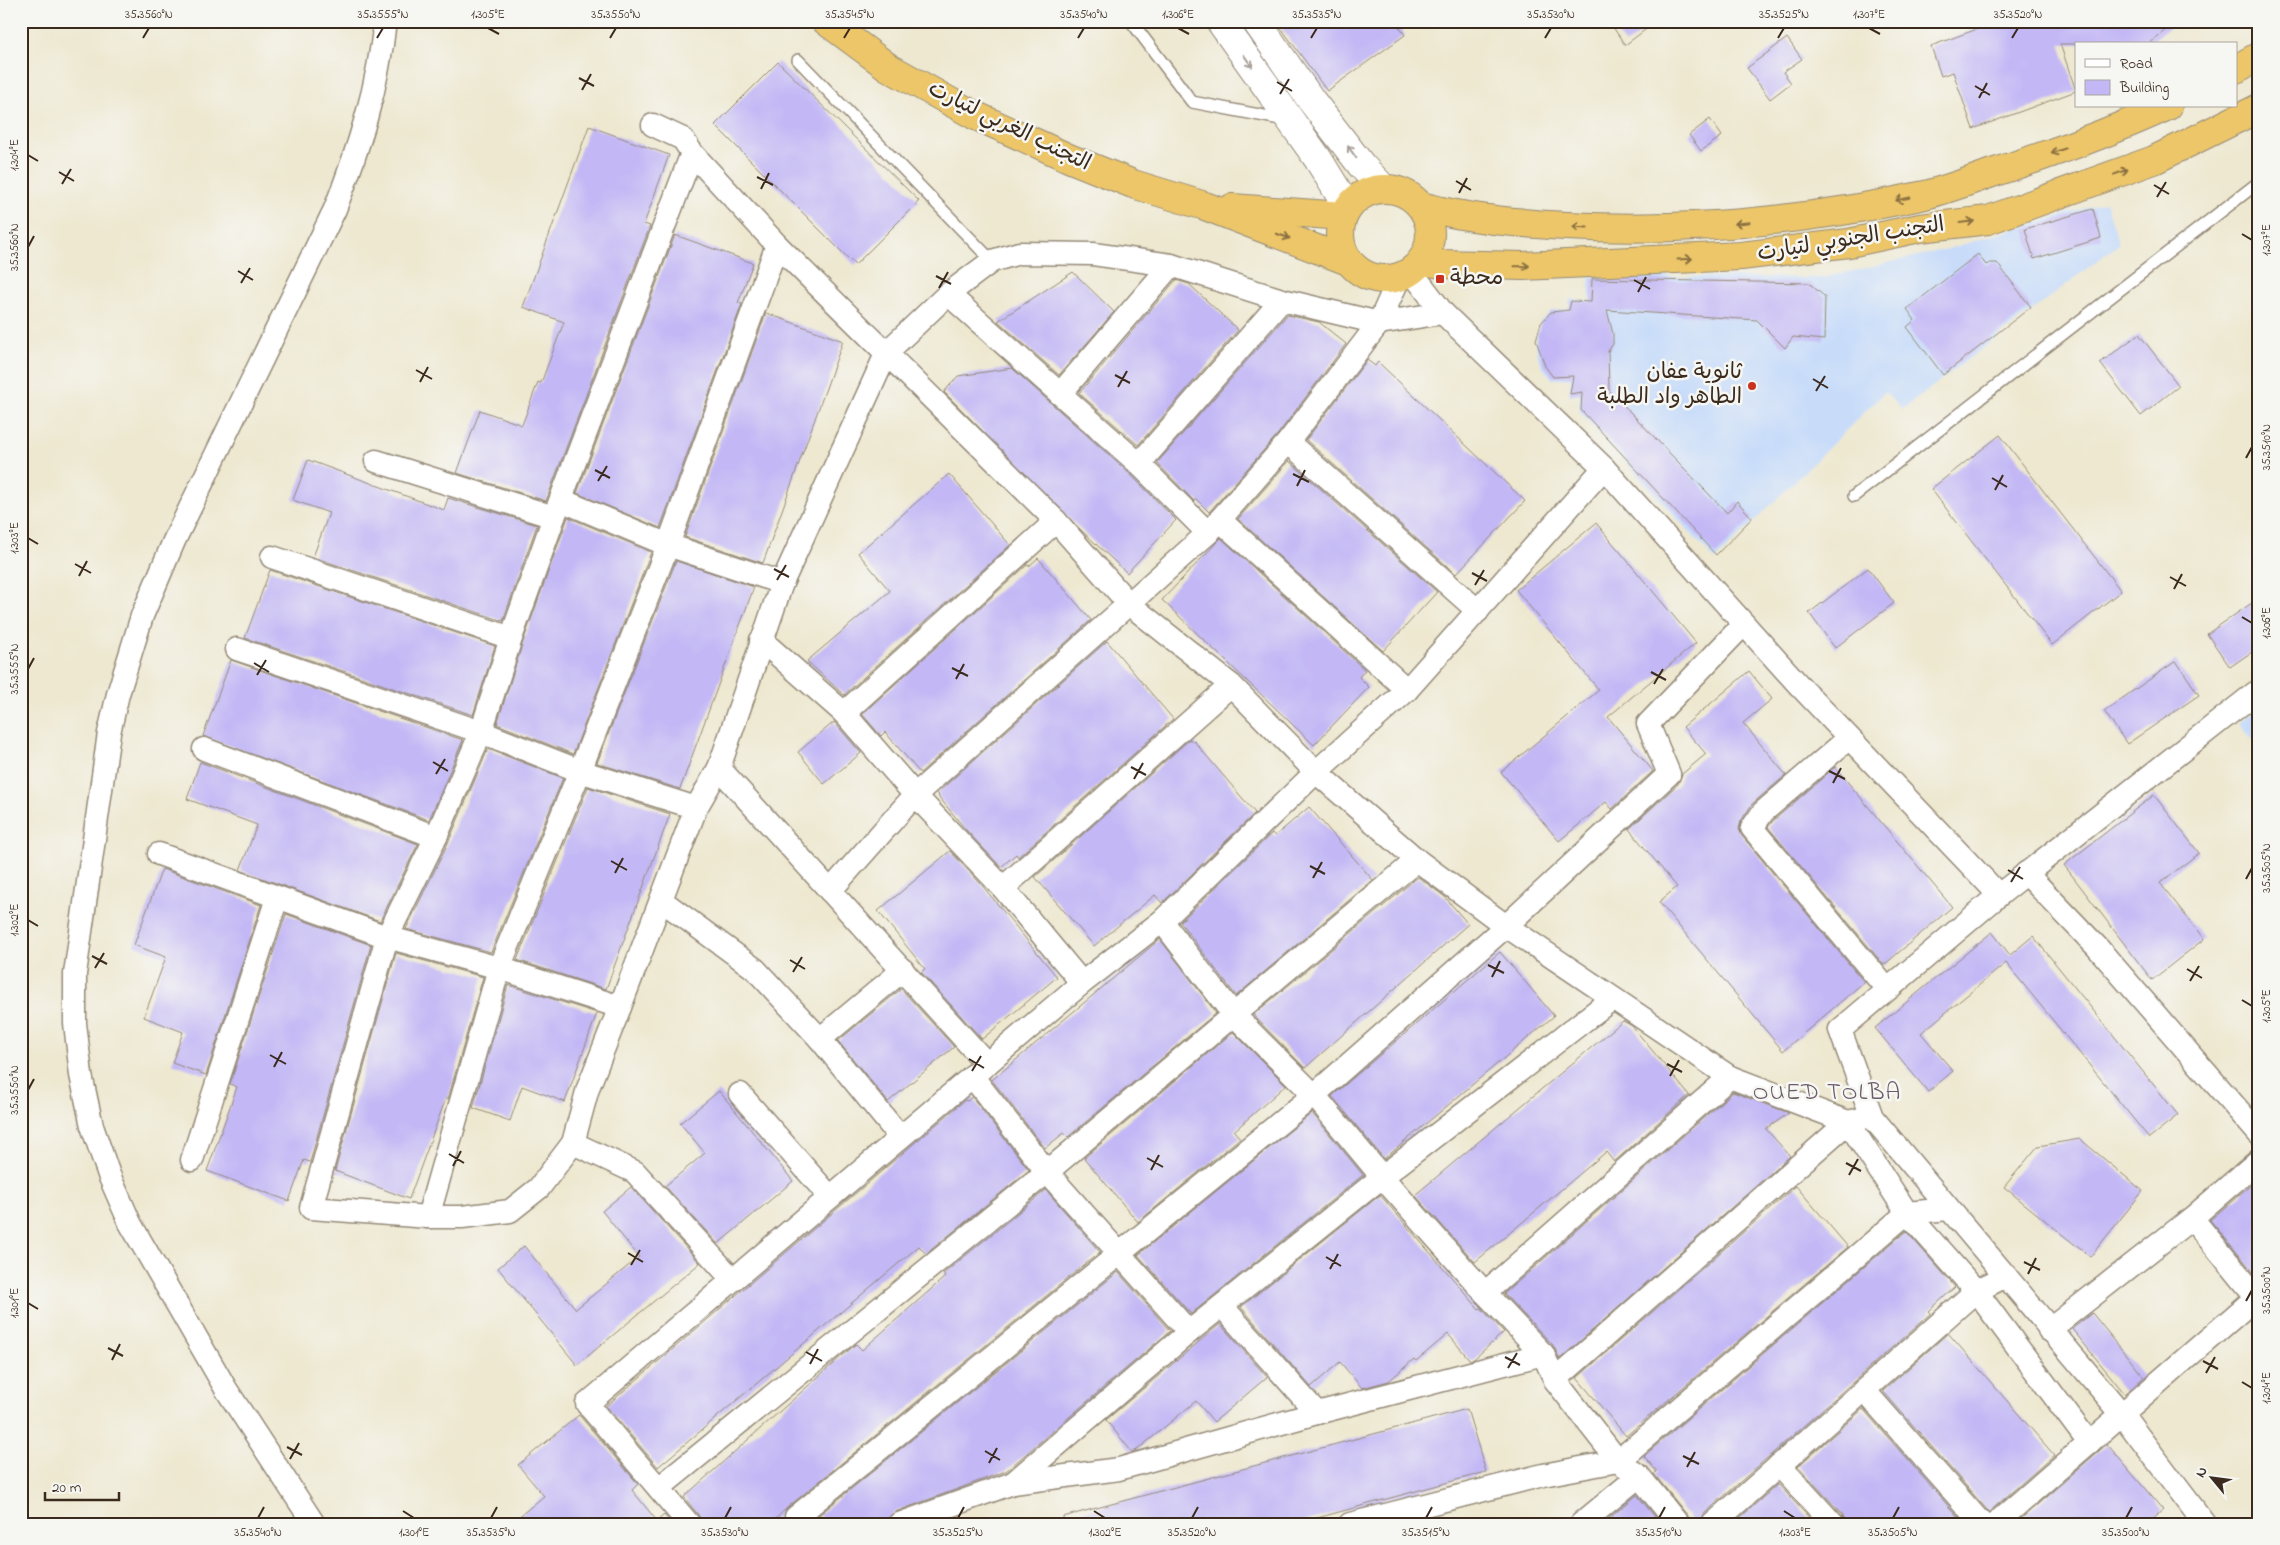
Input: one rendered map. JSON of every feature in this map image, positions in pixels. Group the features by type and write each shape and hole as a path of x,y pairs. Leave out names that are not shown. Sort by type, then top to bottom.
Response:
{"highway":[{"name":"التجنب الغربي لتيارت","path":"826,21 888,67 974,115 1071,159 1133,184 1205,206 1348,261"},
{"path":"2238,68 2259,56"},
{"name":"التجنب الجنوبي لتيارت","path":"1421,206 1456,215 1516,223 1626,229 1734,224 1835,212 1927,194 2113,131 2164,108"},
{"name":"التجنب الجنوبي لتيارت","path":"1410,270 1441,264 1523,266 1741,256 1849,243 1920,228 1988,220 2154,160 2259,108"},
{"path":"1384,189 1398,191 1411,197 1421,206 1427,216 1430,234 1427,251 1410,270 1385,280 1370,278 1358,271 1348,261 1340,239 1345,212 1358,198 1370,191 1384,189"},
{"name":"التجنب الغربي لتيارت","path":"1205,206 1345,212"}],"street":[{"path":"314,1524 226,1389 130,1223 109,1175 92,1126 81,1075 75,1023 75,974 109,733 134,639 157,578 174,541 335,209 356,155 372,98 385,21"},
{"path":"1220,21 1291,121 1345,212"},
{"path":"1256,21 1311,100 1362,166 1384,189"},
{"path":"653,125 683,139 692,153 777,245 1056,521 1129,604 1230,685 1316,772 1417,860 1506,926 1730,1077 1848,1122 1907,1212 1976,1291 2089,1443"},
{"path":"692,153 558,508 511,638 481,732 436,837 387,937 311,1208 428,1217 462,1217 510,1211 539,1188 573,1143 588,1088 696,808 719,768 761,640 782,583 887,352 948,294 992,261 1020,253 1093,254 1171,265 1282,300 1379,323 1443,313"},
{"path":"428,1217 499,968 580,770 668,545 777,245"},
{"path":"1060,394 1171,265"},
{"path":"830,891 915,795 1214,527 1288,442 1379,323 1410,270 1443,313 1604,468 1849,738 1999,895"},
{"path":"948,294 1139,464 1407,690"},
{"path":"1139,464 1282,300"},
{"path":"1288,442 1478,611"},
{"path":"376,461 558,508 782,583"},
{"path":"689,1524 587,1404 1082,983 1162,921 1316,772 1407,690 1604,468"},
{"path":"844,713 1056,521"},
{"path":"272,557 511,638"},
{"path":"794,1522 1314,1094 1506,926 1669,774 1648,724 1744,624"},
{"path":"761,640 844,713 915,795 1003,888 1082,983"},
{"path":"237,649 481,732 580,770 696,808"},
{"path":"1003,888 1230,685"},
{"path":"2194,1520 2122,1413 2049,1330 1872,1117 1840,1030 2026,873 2259,690"},
{"path":"1849,738 1763,812 1752,828 1888,989"},
{"path":"204,749 436,837"},
{"path":"719,768 902,970 979,1070 1047,1172 1188,1332"},
{"path":"158,854 387,937 499,968 620,1007"},
{"path":"658,1488 1047,1172 1417,860"},
{"path":"2026,873 2097,947 2259,1134"},
{"path":"192,1160 277,898"},
{"path":"661,900 755,969 820,1039 900,1137"},
{"path":"1162,921 1233,1014 1314,1094 1382,1177 1485,1293 1543,1354 1555,1380 1618,1460 1639,1476 1678,1524"},
{"path":"820,1039 902,970"},
{"path":"1013,1483 1188,1332 1382,1177 1612,999"},
{"path":"1485,1293 1730,1077"},
{"path":"740,1094 830,1197"},
{"path":"1555,1380 1848,1122 1872,1117"},
{"path":"573,1143 635,1172 733,1280"},
{"path":"2049,1330 2192,1218 2259,1160"},
{"path":"1350,1524 1543,1475 1618,1460 1907,1212 1948,1209"},
{"path":"1995,1524 2258,1298 2192,1218"},
{"path":"1713,1524 1976,1291 2006,1276"},
{"path":"1222,1306 1317,1414"},
{"path":"899,1524 1013,1483 1119,1469 1543,1354"},
{"path":"1864,1390 1982,1524"},
{"path":"1779,1465 1833,1524"},
{"path":"1581,1524 1639,1476"}],"lane":[{"path":"1131,21 1192,102 1291,121"},
{"path":"798,60 992,261"},
{"path":"1854,496 2259,182"}],"shaded area":[{"name":"ثانوية عفان الطاهر واد الطلبة","path":"2106,202 2119,244 1902,410 1885,392 1715,560 1579,411 1580,394 1569,395 1571,378 1552,379 1543,368 1538,355 1535,341 1540,322 1551,311 1568,309 1570,299 1590,301 1589,276 1822,278 1948,249"},
{"path":"2259,707 2259,747 2239,723"}],"building":[{"path":"1276,21 1395,21 1405,35 1327,91"},
{"path":"1609,21 1657,21 1625,45"},
{"path":"1999,21 2177,21 2151,42 2075,42 2075,44 2060,44 2075,91 1973,129 1953,72 1941,76 1931,46"},
{"path":"1787,38 1802,59 1783,72 1791,83 1770,99 1747,68"},
{"path":"778,62 919,201 855,265 715,125"},
{"path":"1710,119 1722,136 1701,151 1689,135"},
{"path":"589,126 669,155 644,224 650,226 546,501 457,473 480,410 522,425 538,382 541,383 564,322 523,307"},
{"path":"2093,209 2101,238 2034,259 2025,229"},
{"path":"675,235 753,263 738,303 742,304 660,528 577,493"},
{"path":"1978,254 1986,265 1997,263 2031,307 1943,375 1907,327 1915,320 1907,309"},
{"path":"1073,272 1114,312 1059,375 998,321"},
{"path":"1592,279 1809,283 1825,297 1824,340 1793,337 1785,348 1757,320 1607,310 1613,334 1613,344 1608,351 1609,390 1727,513 1737,501 1752,518 1716,555 1581,410 1582,392 1570,394 1573,376 1553,377 1545,366 1536,340 1541,323 1551,312 1569,310 1571,301 1591,302"},
{"path":"1176,280 1189,284 1238,330 1138,445 1079,393"},
{"path":"766,313 843,341 763,563 685,537"},
{"path":"1287,315 1319,322 1346,344 1278,434 1209,512 1196,499 1194,501 1157,463"},
{"path":"2139,334 2179,386 2141,416 2100,363"},
{"path":"1367,360 1375,366 1378,362 1525,501 1456,574 1306,440"},
{"path":"1012,368 1130,474 1176,520 1127,573 1082,531 944,392 958,376"},
{"path":"2000,435 2121,591 2052,645 1931,489"},
{"path":"308,460 444,510 448,498 537,525 503,621 313,557 329,513 293,500"},
{"path":"1289,461 1437,592 1383,651 1238,519"},
{"path":"949,474 1010,545 844,695 807,661 890,591 858,553"},
{"path":"568,517 651,552 573,754 497,724 523,642"},
{"path":"1596,523 1696,643 1608,717 1653,771 1612,809 1606,802 1559,841 1501,772 1599,690 1516,590"},
{"path":"1221,538 1365,670 1359,677 1369,687 1314,745 1162,600"},
{"path":"1038,558 1091,620 920,773 885,732 881,736 862,714 1027,565 1029,566"},
{"path":"676,561 754,587 680,789 597,763"},
{"path":"1868,568 1894,603 1835,648 1809,613"},
{"path":"270,570 495,646 473,715 245,638"},
{"path":"2259,598 2259,647 2230,667 2207,634"},
{"path":"1107,641 1173,719 1018,857 1016,854 1001,867 967,831 937,793"},
{"path":"231,660 463,740 429,820 203,736"},
{"path":"2176,661 2199,695 2127,744 2104,711"},
{"path":"1749,671 1772,699 1743,723 1786,775 1752,804 1741,821 1739,829 1742,836 1864,982 1783,1051 1659,902 1677,887 1629,829 1678,784 1682,774 1706,754 1683,727"},
{"path":"834,722 861,753 824,784 798,752"},
{"path":"1190,739 1194,741 1255,813 1162,903 1155,895 1094,946 1035,877"},
{"path":"488,749 563,778 491,952 406,929 448,843"},
{"path":"200,762 418,844 380,921 240,870 257,825 187,799"},
{"path":"1835,767 1952,907 1884,965 1768,827"},
{"path":"588,787 670,814 606,989 517,960"},
{"path":"2154,795 2199,853 2160,883 2204,939 2152,980 2064,865"},
{"path":"1309,807 1373,880 1236,996 1180,922 1272,833 1275,836"},
{"path":"950,851 981,884 1057,977 982,1039 921,972 925,969 878,911"},
{"path":"162,869 261,905 206,1075 172,1063 183,1032 144,1017 166,957 134,945"},
{"path":"1418,877 1445,897 1468,924 1305,1068 1253,1015"},
{"path":"286,914 371,945 310,1162 304,1160 289,1201 207,1171 237,1087 230,1084"},
{"path":"1992,932 2010,955 2033,936 2178,1115 2149,1138 2006,963 1921,1033 1953,1071 1928,1092 1875,1028"},
{"path":"1160,939 1216,1013 1068,1137 1064,1133 1045,1148 992,1080"},
{"path":"1500,952 1554,1016 1384,1159 1332,1096"},
{"path":"396,953 483,977 448,1099 446,1098 409,1199 335,1171"},
{"path":"508,985 597,1013 565,1102 522,1086 510,1121 473,1108"},
{"path":"901,989 954,1047 888,1102 838,1041"},
{"path":"1623,1021 1632,1026 1689,1095 1614,1162 1606,1152 1475,1262 1415,1195"},
{"path":"1233,1032 1286,1085 1234,1131 1240,1138 1138,1222 1084,1158"},
{"path":"719,1091 793,1181 718,1244 665,1186 705,1153 680,1123"},
{"path":"1733,1092 1789,1113 1766,1129 1790,1156 1560,1359 1553,1345 1504,1294"},
{"path":"972,1097 1029,1170 926,1254 919,1246 658,1467 606,1406 965,1100 967,1101"},
{"path":"1312,1113 1363,1175 1191,1314 1138,1255"},
{"path":"2080,1139 2143,1191 2090,1257 2004,1187 2038,1146"},
{"path":"2259,1178 2259,1279 2210,1220"},
{"path":"1796,1186 1848,1247 1626,1436 1577,1378"},
{"path":"631,1187 700,1263 577,1365 498,1268 524,1246 576,1309 639,1257 602,1211"},
{"path":"1046,1190 1100,1252 788,1507 770,1524 702,1524 699,1516 684,1497 856,1344 862,1350 945,1277 943,1274"},
{"path":"1380,1195 1479,1309 1481,1308 1504,1332 1474,1359 1470,1360 1448,1334 1416,1361 1414,1359 1389,1381 1362,1388 1340,1362 1311,1387 1241,1307"},
{"path":"1906,1231 1955,1287 1929,1311 1931,1313 1704,1514 1700,1524 1691,1524 1688,1516 1654,1474 1657,1472 1644,1456"},
{"path":"1118,1272 1170,1331 1006,1471 895,1512 887,1521 877,1524 828,1524 819,1515"},
{"path":"2092,1313 2144,1377 2125,1394 2072,1329"},
{"path":"1220,1324 1267,1377 1214,1422 1196,1401 1137,1450 1132,1452 1106,1420"},
{"path":"1948,1333 2054,1455 1989,1512 1883,1391"},
{"path":"1467,1409 1486,1472 1295,1524 1064,1524 1063,1517"},
{"path":"1863,1409 1964,1524 1846,1524 1843,1515 1798,1466"},
{"path":"579,1415 638,1484 632,1490 657,1521 664,1515 672,1524 510,1524 544,1496 518,1465"},
{"path":"2107,1444 2163,1510 2146,1524 2015,1524"},
{"path":"1778,1484 1815,1524 1733,1524"},
{"path":"1637,1495 1661,1524 1602,1524"}],"place":[{"name":"محطة","path":"1440,279"},
{"name":"ثانوية عفان الطاهر واد الطلبة","path":"1752,386"}],"district":[{"name":"OUED TOLBA","path":"1827,1093"}]}
